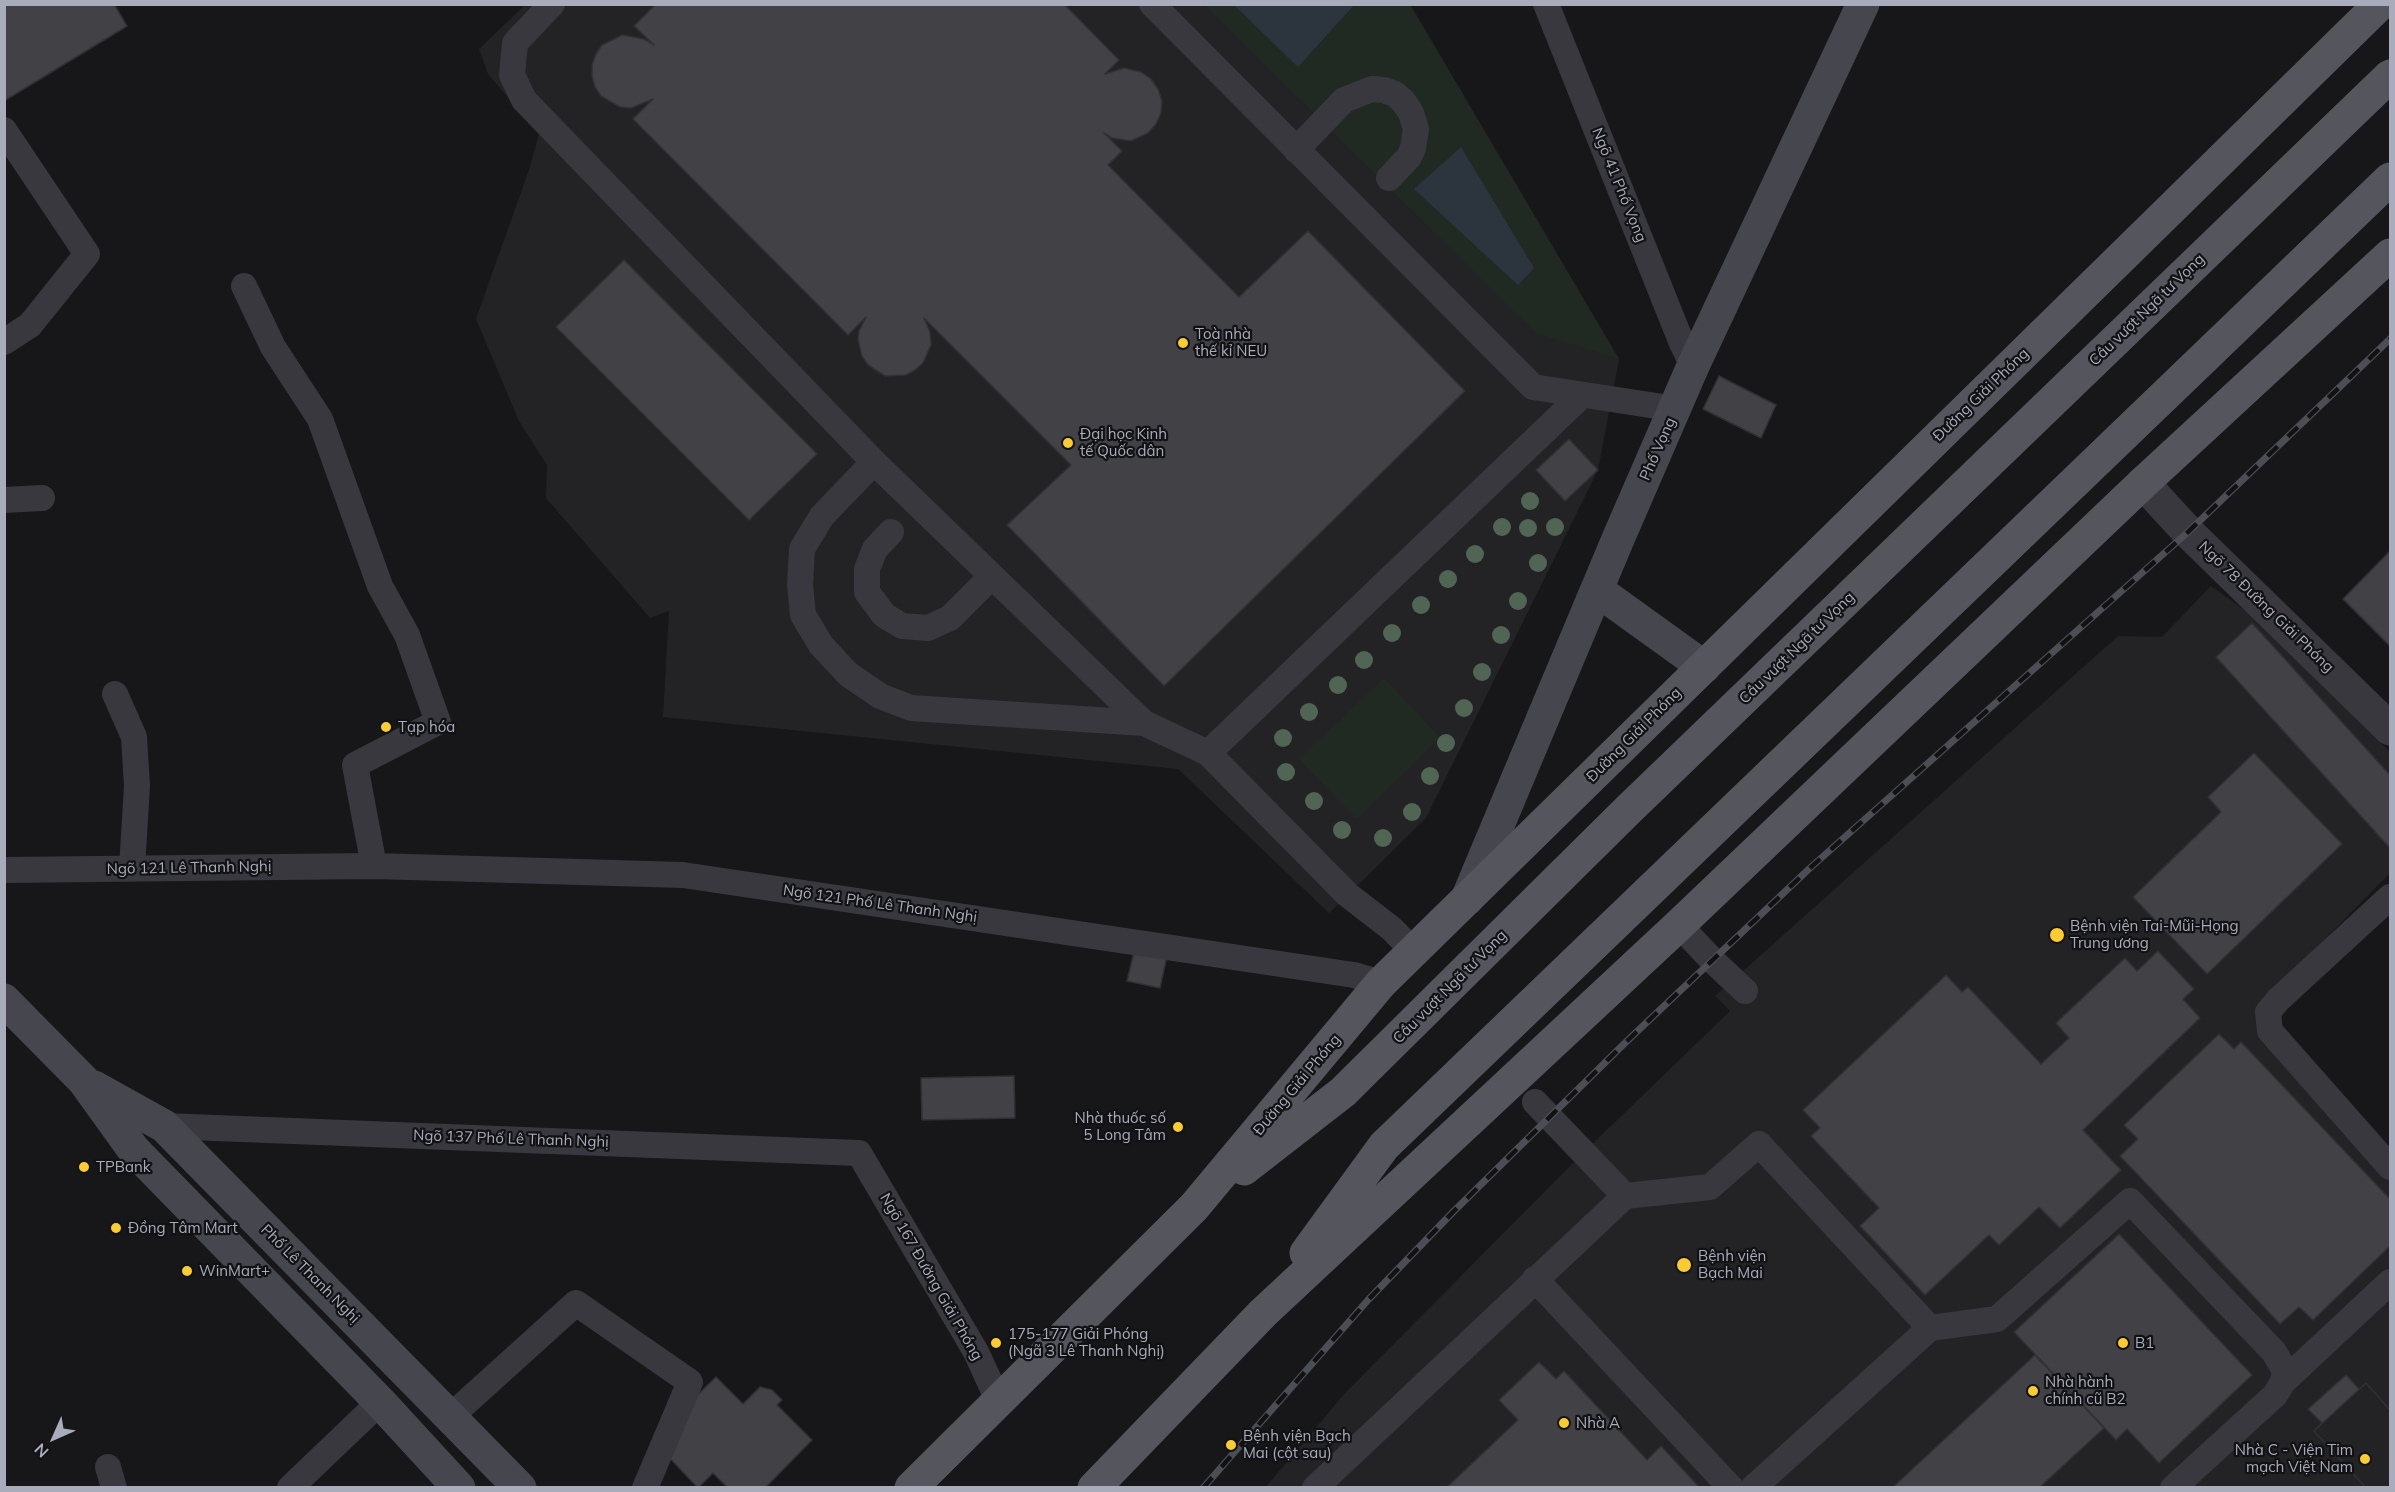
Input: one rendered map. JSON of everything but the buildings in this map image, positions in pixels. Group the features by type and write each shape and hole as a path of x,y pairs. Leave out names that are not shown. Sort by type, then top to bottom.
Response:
{"main road":[{"name":"Phố Vọng","path":"1467,899 1618,539 1694,366 1863,4"},
{"name":"Đường Giải Phóng","path":"911,1488 1194,1207 1381,983 2380,4"},
{"name":"Cầu vượt Ngã tư Vọng","path":"1194,1207 1343,1092 1628,810 2391,76"},
{"path":"1263,1313 1384,1146 2391,179"},
{"path":"1094,1488 1263,1313 1679,925 2143,483 2391,255"},
{"path":"1597,590 1704,666"},
{"name":"Phố Lê Thanh Nghị","path":"11,1015 84,1082 133,1149 380,1402 459,1488"},
{"name":"Phố Lê Thanh Nghị","path":"84,1082 164,1126 520,1488"}],"street":[{"name":"Ngõ 78 Đường Giải Phóng","path":"2143,483 2182,526 2391,729"}],"lane":[{"path":"552,4 515,43 512,75 524,100 874,462 1143,723 1208,753 1348,895 1392,929 1413,951"},
{"path":"1152,4 1533,387 1676,409"},
{"name":"Ngõ 41 Phố Vọng","path":"1547,5 1681,341 1694,366"},
{"path":"1296,150 1344,100 1372,89 1384,90 1395,94 1404,102 1412,112 1416,129 1409,157 1389,178"},
{"path":"4,130 87,254 30,325 4,342"},
{"path":"244,286 273,347 320,419 376,576 407,634 438,722 355,765 375,866"},
{"path":"1208,753 1582,395"},
{"path":"874,462 822,516 802,549 800,585 803,615 821,645 848,674 880,696 911,708 1143,723"},
{"path":"4,500 42,498"},
{"path":"891,532 875,549 867,569 867,592 884,615 902,626 928,628 950,618 992,576"},
{"path":"115,694 134,737 137,786 132,868"},
{"name":"Ngõ 121 Lê Thanh Nghị","path":"4,870 375,866"},
{"name":"Ngõ 121 Phố Lê Thanh Nghị","path":"375,866 683,875 1354,975 1381,983"},
{"path":"2391,897 2278,1000 2268,1012 2270,1031 2391,1167"},
{"path":"1679,925 1745,991"},
{"path":"1535,1102 1625,1196"},
{"name":"Ngõ 137 Phố Lê Thanh Nghị","path":"164,1126 859,1153"},
{"path":"1315,1488 1625,1196 1710,1187 1759,1144 1930,1328"},
{"name":"Ngõ 167 Đường Giải Phóng","path":"859,1153 976,1352 999,1402"},
{"path":"1753,1488 1930,1328 1997,1319 2130,1201 2274,1352 2285,1371 2283,1382"},
{"path":"1535,1279 1731,1488"},
{"path":"2173,1488 2275,1395 2283,1382 2391,1282"},
{"path":"451,1416 576,1303 690,1382 645,1488"},
{"path":"290,1488 380,1402"}],"shaded area":[{"name":"Đại học Kinh tế Quốc dân","path":"1410,4 1619,359 1598,470 1426,818 1348,895 1329,913 1178,769 663,717 669,611 650,618 546,498 547,465 519,421 476,319 529,170 539,134 488,74 479,49 525,5"},
{"path":"1205,5 1410,5 1619,359 1536,333"},
{"path":"1234,5 1354,5 1298,67"},
{"path":"1461,147 1534,268 1518,285 1414,189"},
{"path":"2211,586 2260,621 2390,752 2390,873 2256,1009 2390,1148 2390,1487 1265,1488 1345,1393 1585,1151 1730,1011 1715,996 2118,636 2162,637"},
{"path":"1384,678 1440,738 1357,819 1299,759"}],"railway":[{"path":"1203,1488 1368,1300 1454,1211 1627,1041 1810,868 2188,532 2390,339"}],"place":[{"name":"Toà nhà thế kỉ NEU","path":"1183,343"},
{"name":"Đại học Kinh tế Quốc dân","path":"1068,443"},
{"name":"Tạp hóa","path":"386,727"},
{"name":"Bệnh viện Tai-Mũi-Họng Trung ương","path":"2057,935"},
{"name":"Nhà thuốc số 5 Long Tâm","path":"1178,1127"},
{"name":"TPBank","path":"84,1167"},
{"name":"Đồng Tâm Mart","path":"116,1228"},
{"name":"Bệnh viện Bạch Mai","path":"1684,1265"},
{"name":"WinMart+","path":"187,1271"},
{"name":"175-177 Giải Phóng (Ngã 3 Lê Thanh Nghị)","path":"996,1343"},
{"name":"B1","path":"2123,1343"},
{"name":"Nhà hành chính cũ B2","path":"2033,1391"},
{"name":"Nhà A","path":"1564,1423"},
{"name":"Bệnh viện Bạch Mai (cột sau)","path":"1231,1445"},
{"name":"Nhà C - Viện Tim mạch Việt Nam","path":"2365,1459"}]}
